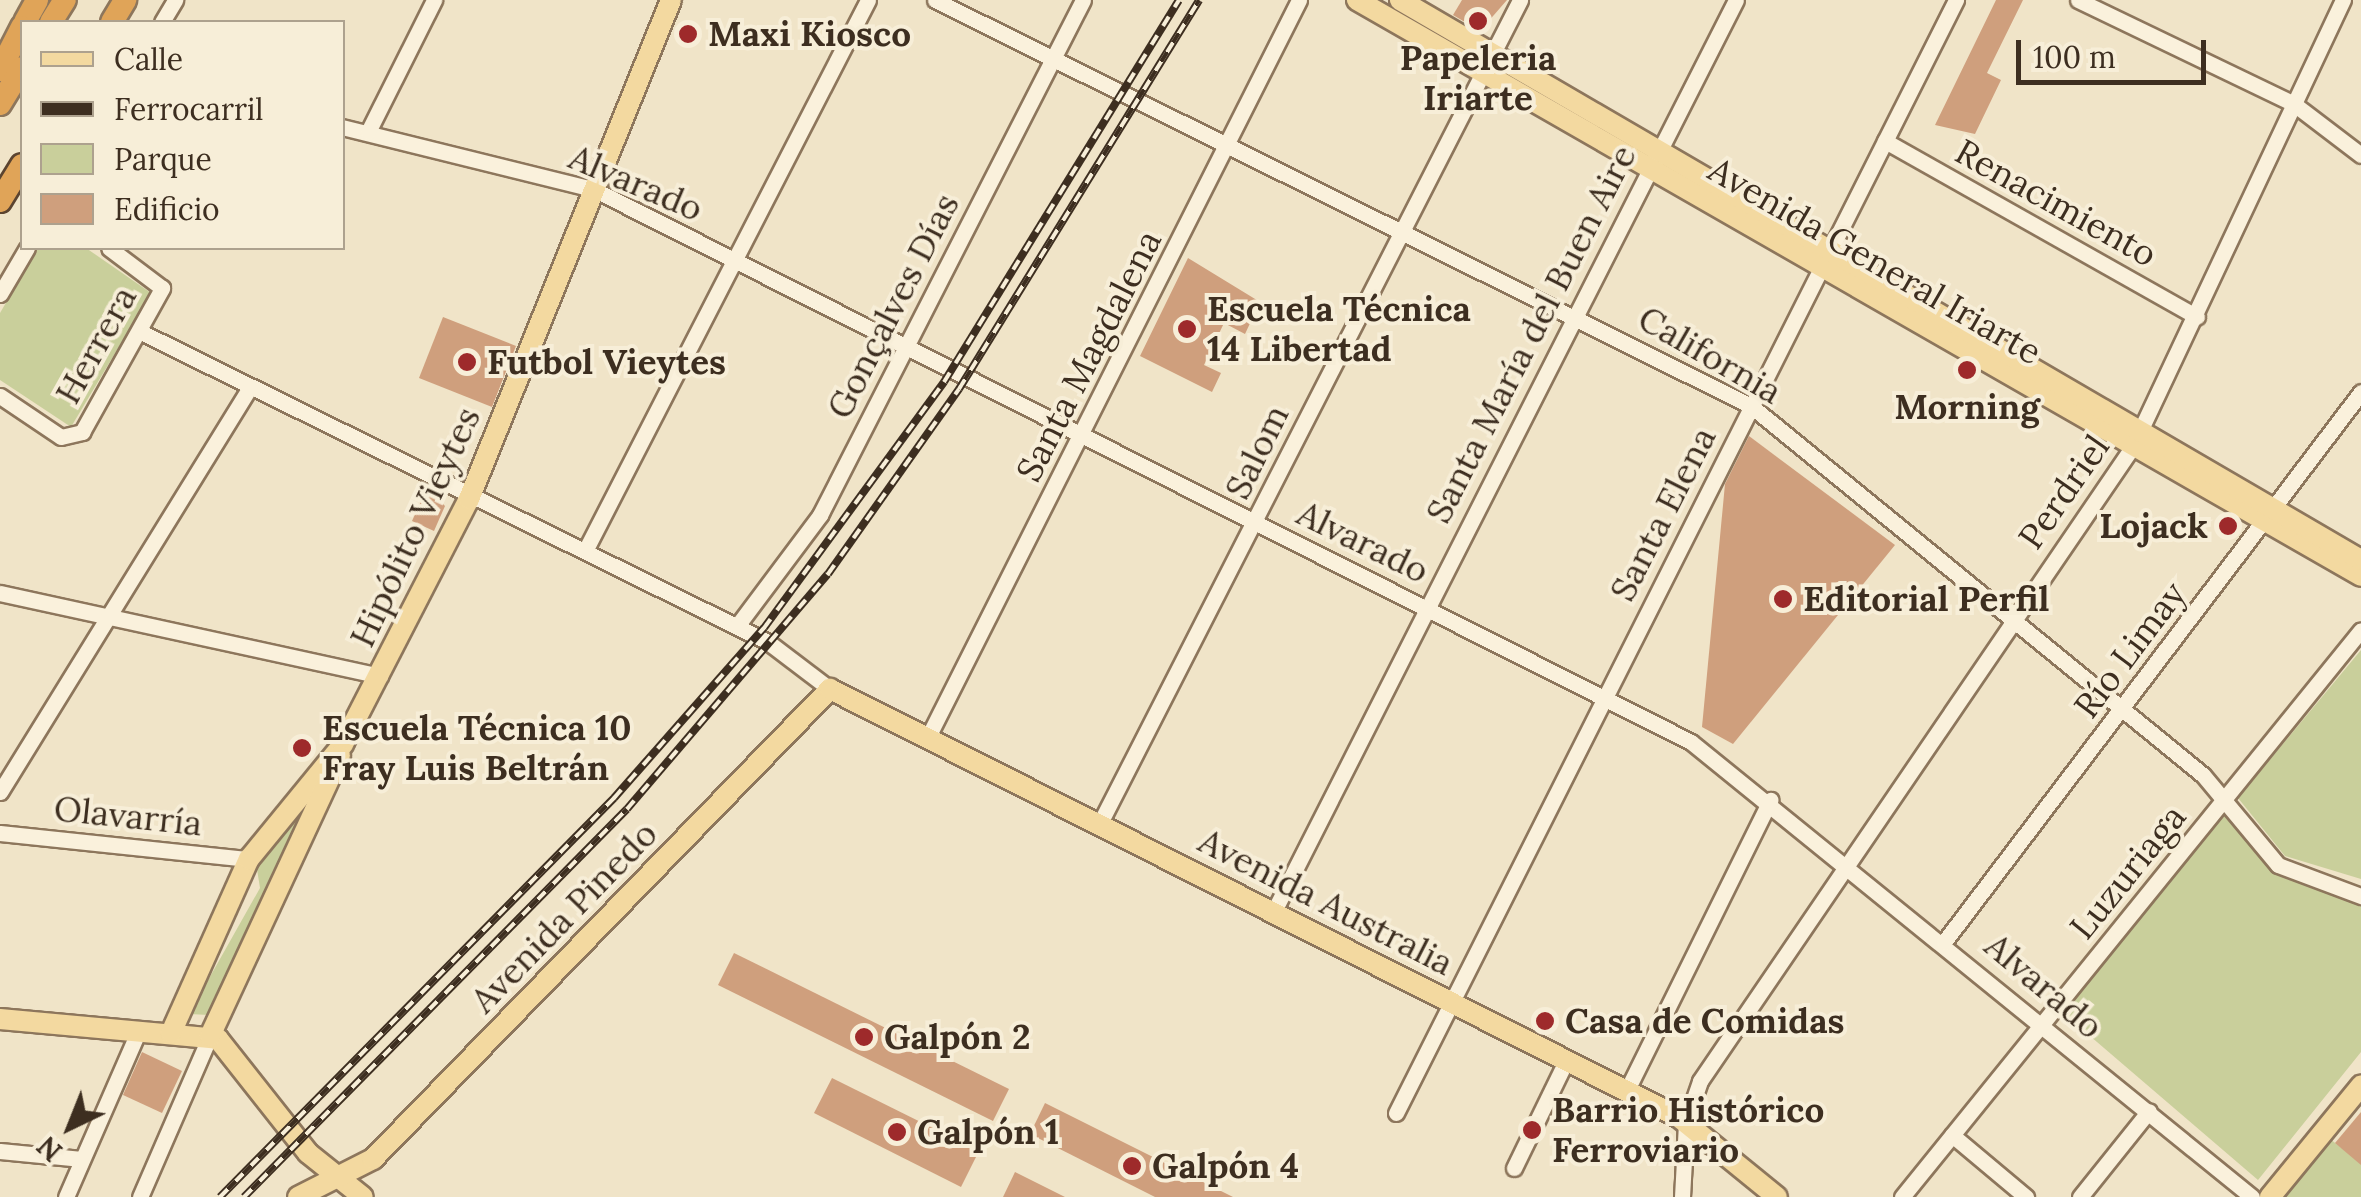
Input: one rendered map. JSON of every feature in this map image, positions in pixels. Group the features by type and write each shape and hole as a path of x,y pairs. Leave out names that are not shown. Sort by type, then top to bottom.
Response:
{"highway":[{"path":"0,70 20,32"},
{"path":"0,104 20,71"},
{"path":"0,200 20,168"}],"main road":[{"name":"Hipólito Vieytes","path":"210,1036 343,744 468,498 670,0"},
{"name":"Avenida General Iriarte","path":"1358,0 1487,64 2269,516 2361,576"},
{"name":"Avenida General Iriarte","path":"1400,0 1487,64"},
{"name":"Avenida General Iriarte","path":"2269,516 2361,560"},
{"name":"Avenida Australia","path":"830,689 1686,1122 1777,1197"},
{"name":"Avenida Pinedo","path":"298,1197 394,1138 830,689"},
{"name":"Hipólito Vieytes","path":"171,1033 249,859 343,744"},
{"path":"0,1019 210,1036 236,1052 286,1127 335,1177 364,1197"},
{"path":"2270,1197 2361,1086"}],"street":[{"path":"368,132 434,0"},
{"path":"585,552 868,0"},
{"name":"California","path":"935,0 1230,142 1751,406 2226,798 2282,868 2361,896"},
{"name":"Gonçalves Días","path":"737,626 804,543 1082,0"},
{"name":"Santa Magdalena","path":"928,737 1300,0"},
{"name":"Salom","path":"1100,823 1520,0"},
{"name":"Santa María del Buen Aire","path":"1274,911 1736,0"},
{"name":"Santa Elena","path":"1396,1112 1956,0"},
{"path":"2078,0 2294,104 2361,155"},
{"name":"Perdriel","path":"1682,1197 1686,1122 1700,1081 2137,439 2343,0"},
{"name":"Alvarado","path":"345,128 593,189 1691,742 1770,800 2252,1197"},
{"name":"Renacimiento","path":"1885,140 2197,317"},
{"path":"0,294 26,250"},
{"name":"Herrera","path":"0,396 62,437 82,432 141,332 162,288 148,270 113,250"},
{"path":"141,332 468,498 737,626 830,689"},
{"path":"0,792 250,388"},
{"name":"Río Limay","path":"1944,942 2361,392"},
{"path":"0,593 380,676"},
{"name":"Luzuriaga","path":"1902,1197 2361,630"},
{"path":"1626,1092 1770,800"},
{"name":"Olavarría","path":"0,832 249,859"},
{"path":"66,1197 139,1030"},
{"path":"140,1197 210,1036"},
{"path":"1514,1168 1566,1061"},
{"path":"2080,1197 2150,1111"},
{"path":"1952,1135 2026,1197"},
{"path":"0,1152 82,1159"}],"green space":[{"path":"37,250 89,250 151,293 71,427 0,380 0,313"},
{"path":"2361,650 2361,879 2285,856 2238,798"},
{"path":"312,797 209,1015 189,1014 260,888 256,863"},
{"path":"2225,809 2273,870 2361,899 2361,1052 2258,1180 2062,1012"},
{"path":"2330,1139 2361,1163 2361,1197 2281,1197"}],"building":[{"path":"1462,0 1507,0 1480,31 1453,15"},
{"path":"1996,0 2023,0 1987,73 2001,80 1975,134 1935,125"},
{"name":"Escuela Técnica 14 Libertad","path":"1188,258 1260,302 1245,334 1224,323 1204,365 1221,373 1212,392 1140,356"},
{"name":"Futbol Vieytes","path":"443,317 516,346 492,407 419,378"},
{"name":"Editorial Perfil","path":"1749,436 1895,545 1733,744 1702,727 1725,484"},
{"path":"427,488 445,506 434,531 412,521"},
{"name":"Galpón 2","path":"734,953 1009,1089 993,1121 718,985"},
{"path":"142,1052 182,1071 162,1113 123,1095"},
{"name":"Galpón 1","path":"832,1078 979,1151 961,1187 814,1113"},
{"name":"Galpón 4","path":"1045,1103 1233,1197 1155,1197 1030,1134"},
{"path":"2361,1112 2361,1165 2335,1143"},
{"path":"1015,1172 1065,1197 1003,1197"}],"railway":[{"path":"220,1197 614,798 764,628 944,382 1179,0"},
{"path":"244,1197 627,809 828,574 959,389 1199,0"}],"place":[{"name":"Papeleria Iriarte","path":"1478,21"},
{"name":"Maxi Kiosco","path":"688,34"},
{"name":"Escuela Técnica 14 Libertad","path":"1187,329"},
{"name":"Futbol Vieytes","path":"467,362"},
{"name":"Morning","path":"1967,370"},
{"name":"Lojack","path":"2228,526"},
{"name":"Editorial Perfil","path":"1783,599"},
{"name":"Escuela Técnica 10 Fray Luis Beltrán","path":"302,748"},
{"name":"Casa de Comidas","path":"1545,1021"},
{"name":"Galpón 2","path":"864,1037"},
{"name":"Barrio Histórico Ferroviario","path":"1532,1130"},
{"name":"Galpón 1","path":"897,1132"},
{"name":"Galpón 4","path":"1132,1166"}]}
